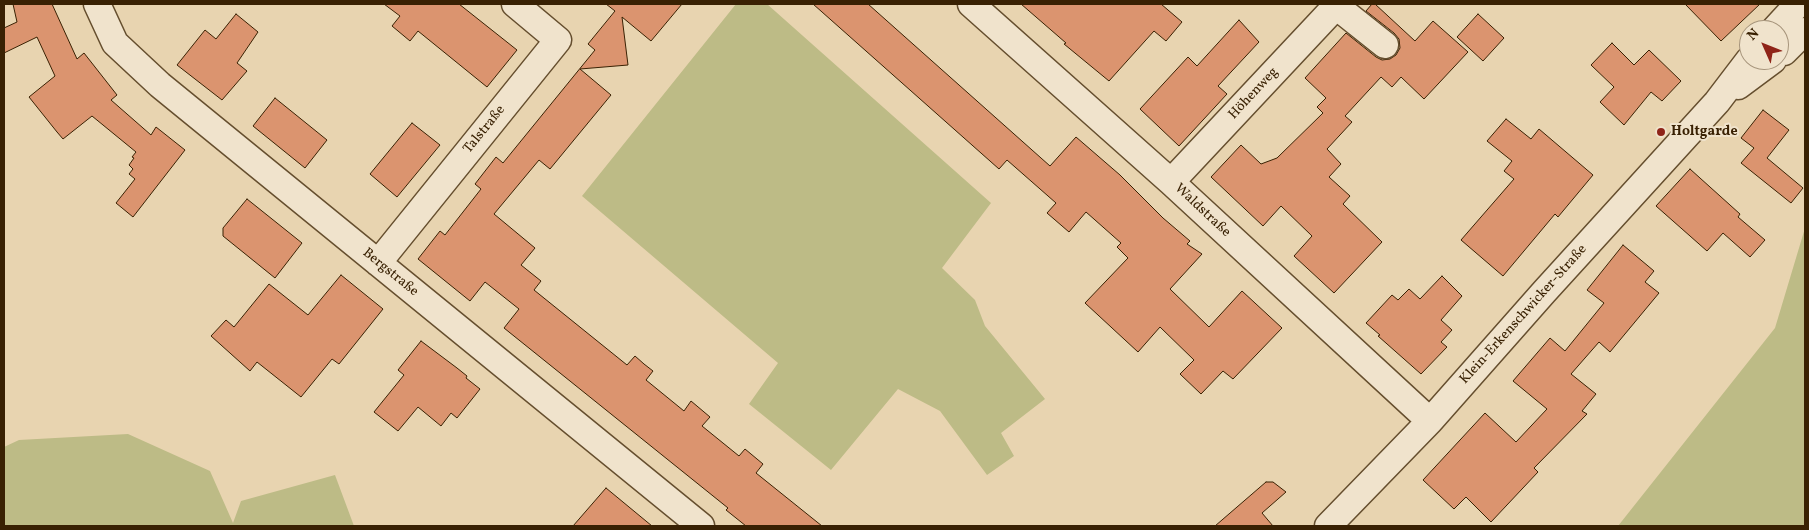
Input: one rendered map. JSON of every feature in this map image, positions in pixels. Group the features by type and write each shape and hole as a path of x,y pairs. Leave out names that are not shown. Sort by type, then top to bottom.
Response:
{"street":[{"name":"Bergstraße","path":"97,4 115,43 160,85 701,526"},
{"name":"Talstraße","path":"378,263 558,40 515,4"},
{"name":"Waldstraße","path":"971,4 1172,182 1430,421"},
{"name":"Klein-Erkenschwicker-Straße","path":"1789,31 1798,4"},
{"name":"Höhenweg","path":"1172,182 1335,5 1385,45"},
{"name":"Klein-Erkenschwicker-Straße","path":"1789,44 1805,31"},
{"name":"Klein-Erkenschwicker-Straße","path":"1328,526 1430,421 1551,284 1717,102 1741,70"},
{"name":"Klein-Erkenschwicker-Straße","path":"1717,102 1757,70"}],"shaded area":[{"path":"736,4 767,4 991,203 942,268 975,300 985,326 1045,399 1001,433 1014,456 987,475 940,411 898,389 831,470 749,404 778,363 582,196"},
{"path":"1805,228 1805,526 1618,526 1775,328"},
{"path":"128,434 210,471 233,523 241,501 335,475 354,526 4,526 4,447 19,440"}],"building":[{"path":"13,4 52,4 77,59 84,53 117,95 111,100 151,135 156,127 185,150 133,217 116,203 135,179 129,174 133,169 129,165 136,152 92,116 63,139 57,132 29,97 55,76 37,37 4,53 4,28 17,22"},
{"path":"384,4 459,4 517,50 487,87 418,31 410,41 392,26 400,16"},
{"path":"606,4 682,4 651,41 622,17 628,65 580,69 611,95 550,169 539,160 494,214 535,248 521,265 541,281 534,290 627,365 635,356 653,371 646,380 684,411 691,401 710,417 702,426 739,456 745,449 763,464 756,473 822,526 746,526 726,510 728,508 504,328 519,309 485,282 470,301 418,259 440,231 445,235 481,189 475,184 496,157 503,163 595,50 588,44 615,11"},
{"path":"813,4 868,4 1050,166 1076,137 1120,175 1163,218 1190,241 1187,244 1202,254 1170,289 1209,327 1242,291 1282,328 1233,379 1223,371 1201,394 1180,374 1194,360 1160,327 1138,352 1085,303 1128,258 1117,247 1121,243 1086,212 1069,232 1047,213 1056,203 1007,160 999,169"},
{"path":"1021,4 1161,4 1182,22 1166,41 1154,31 1109,81 1064,44 1066,43"},
{"path":"1372,4 1375,4 1415,41 1433,21 1468,52 1424,99 1401,77 1392,87 1381,77 1345,116 1352,122 1327,149 1341,164 1329,177 1350,196 1343,204 1382,242 1334,293 1294,256 1312,236 1281,206 1263,226 1211,177 1241,145 1261,164 1277,158 1323,113 1317,107 1326,98 1305,78 1346,33 1382,60 1390,59 1396,55 1400,48 1399,39 1366,11"},
{"path":"1685,4 1760,4 1743,20 1739,20 1739,24 1721,41"},
{"path":"236,14 258,32 237,63 247,71 222,100 177,65 205,30 216,39"},
{"path":"1478,14 1504,38 1483,61 1457,37"},
{"path":"1239,20 1259,42 1218,86 1227,94 1179,146 1140,109 1188,57 1197,66"},
{"path":"1612,43 1634,65 1649,50 1681,81 1662,101 1651,92 1624,125 1600,102 1614,87 1591,65"},
{"path":"275,98 327,140 305,168 253,126"},
{"path":"1763,110 1789,130 1767,158 1803,188 1791,203 1741,163 1754,148 1741,138"},
{"path":"1506,119 1531,139 1539,129 1593,175 1558,217 1555,214 1503,276 1461,240 1514,179 1504,171 1512,161 1487,141"},
{"path":"412,123 440,145 397,197 370,174"},
{"path":"1690,169 1740,214 1738,217 1765,240 1750,257 1723,233 1707,251 1656,206"},
{"path":"247,199 302,243 275,278 223,236 223,228"},
{"path":"1623,245 1654,271 1645,282 1659,293 1610,352 1599,342 1571,374 1596,394 1582,411 1587,414 1534,468 1538,472 1491,522 1466,497 1454,509 1423,480 1485,413 1516,442 1547,409 1513,381 1550,338 1565,351 1604,303 1587,290"},
{"path":"341,275 383,309 339,364 332,359 301,397 257,362 250,371 211,336 226,320 234,327 269,284 308,315"},
{"path":"1442,276 1462,296 1441,320 1452,330 1441,342 1447,347 1421,374 1366,323 1392,295 1398,300 1409,289 1420,299"},
{"path":"421,341 467,376 466,378 480,389 457,418 451,413 441,426 418,407 398,431 374,412 404,375 398,370"},
{"path":"1266,482 1273,482 1286,492 1262,513 1273,526 1215,526"},
{"path":"606,488 652,526 573,526"}],"place":[{"name":"Holtgarde","path":"1661,132"}]}
